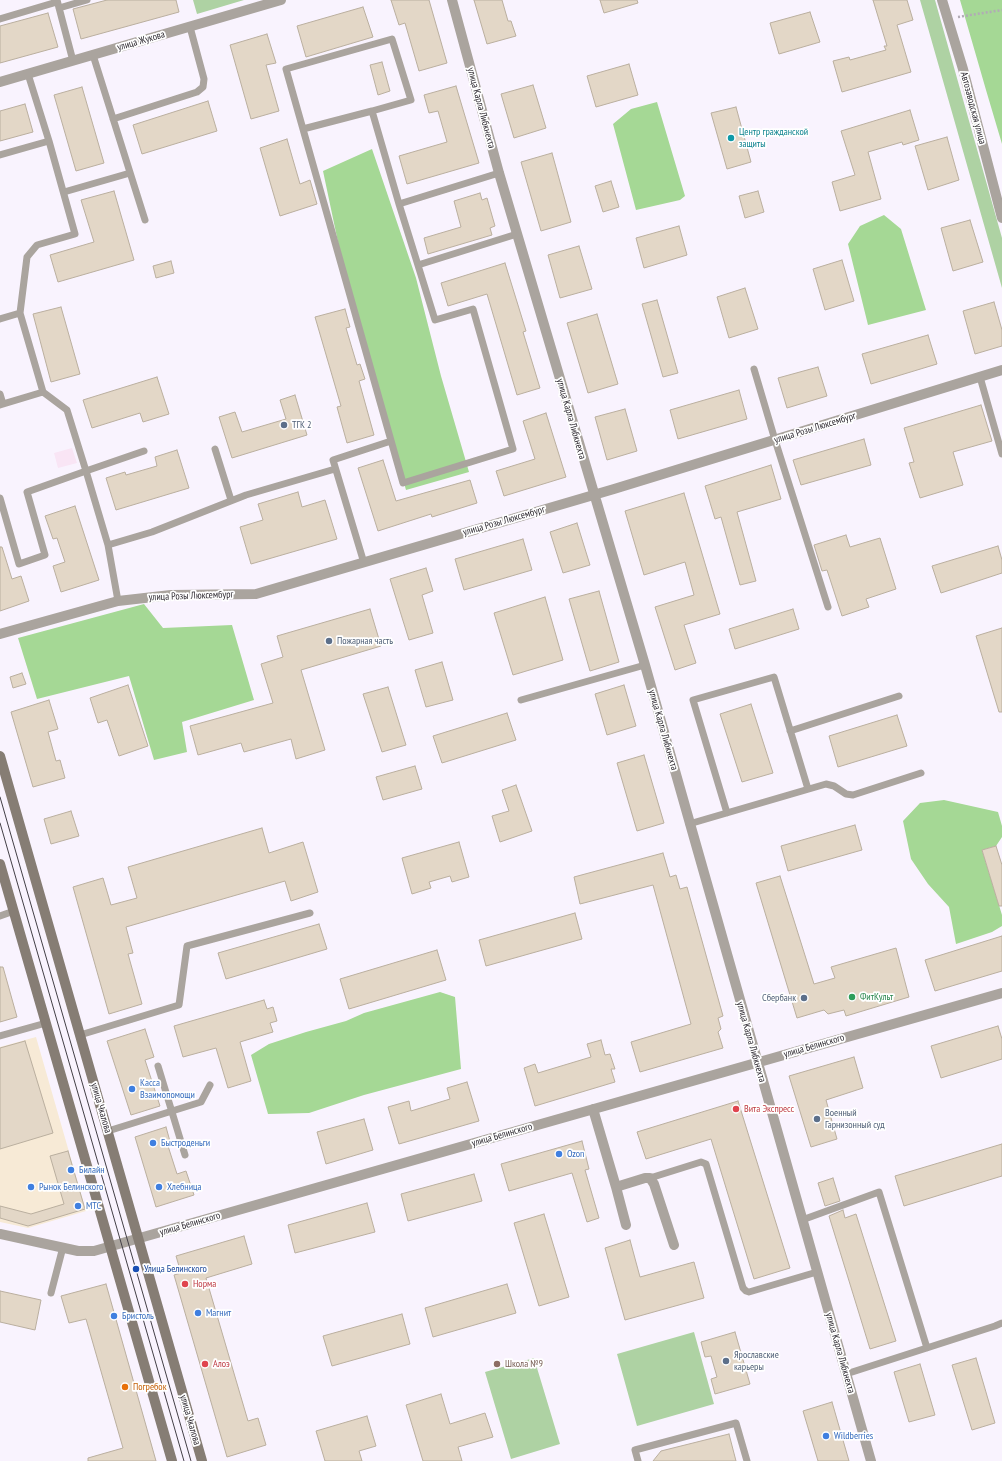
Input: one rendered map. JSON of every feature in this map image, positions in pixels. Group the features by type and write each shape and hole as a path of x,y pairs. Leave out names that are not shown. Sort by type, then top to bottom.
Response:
{"main road":[{"name":"улица Чкалова","path":"0,756 202,1461"},
{"path":"1,870 172,1461"}],"street":[{"name":"улица Жукова","path":"0,82 281,0"},
{"name":"улица Карла Либкнехта","path":"452,0 499,173 593,495 645,666 871,1461"},
{"name":"Автозаводская улица","path":"942,0 963,69 1002,218"},
{"name":"улица Розы Люксембург","path":"0,634 118,601 171,595 256,594 593,495 1002,370"},
{"name":"улица Белинского","path":"0,1234 89,1252 110,1247 1002,993"},
{"path":"593,1109 626,1225"},
{"path":"616,1187 645,1178 650,1178 654,1184 674,1245"}],"lane":[{"path":"0,19 58,3 87,0"},
{"path":"58,3 73,61"},
{"path":"113,119 197,92 203,87 204,79 190,27"},
{"path":"303,130 410,100 392,39 286,69 303,130 403,483 513,449 473,309 435,320 372,111"},
{"path":"93,55 145,220"},
{"path":"28,74 64,192 75,234 37,245 27,257 20,313 43,392 67,410 108,545 118,601"},
{"path":"0,155 49,141"},
{"path":"64,192 130,173"},
{"path":"399,204 499,173"},
{"path":"418,265 517,234"},
{"path":"0,319 20,313"},
{"path":"754,369 774,440 828,607"},
{"path":"980,377 1002,454"},
{"path":"0,394 2,405 43,392"},
{"path":"364,562 333,460 391,441"},
{"path":"215,449 231,500"},
{"path":"0,498 19,564 45,555 27,492 144,451"},
{"path":"108,545 152,532 231,500 335,469"},
{"path":"521,700 645,666"},
{"path":"727,813 693,700 774,677 808,789"},
{"path":"790,731 899,696"},
{"path":"689,824 826,784 834,786 846,794 853,795 921,773"},
{"path":"0,916 14,911"},
{"path":"80,1035 179,1005 187,946 310,913"},
{"path":"0,1036 46,1023"},
{"path":"158,1066 186,1155"},
{"path":"108,1131 201,1102 210,1085"},
{"path":"650,1178 701,1162 706,1164 743,1288 746,1291 749,1292 817,1272"},
{"path":"802,1220 879,1192 927,1348"},
{"path":"51,1293 63,1247"},
{"path":"846,1374 1002,1323"},
{"path":"638,1461 635,1450 736,1423 747,1461"}],"path":[{"path":"948,19 1002,10"}],"shaded area":[{"path":"72,448 77,463 58,468 54,453"},
{"path":"36,1037 86,1211 28,1228 0,1222 0,1047"}],"green space":[{"path":"193,0 244,0 197,14"},
{"path":"920,0 935,0 1002,238 1002,288"},
{"path":"960,0 1002,0 1002,144 986,90"},
{"path":"657,102 685,196 680,200 636,210 613,124 631,109"},
{"path":"372,149 416,278 441,376 469,472 406,490 346,280 323,171"},
{"path":"884,215 901,229 926,310 868,325 848,244 860,226"},
{"path":"144,604 163,628 232,625 254,700 182,722 187,752 154,760 129,676 37,699 18,638"},
{"path":"944,800 998,812 1002,826 1002,837 996,846 982,850 1002,915 1002,926 992,932 956,944 949,907 928,884 911,859 903,821 920,803"},
{"path":"440,992 455,997 461,1069 364,1095 309,1113 268,1114 251,1055 269,1044 346,1021 364,1013"},
{"path":"694,1332 714,1404 637,1426 617,1354"},
{"path":"534,1358 560,1444 511,1459 485,1372"}],"building":[{"path":"107,0 176,0 179,12 81,39 73,9"},
{"path":"391,0 429,0 447,63 419,71 405,23 399,25"},
{"path":"474,0 502,0 508,21 511,21 516,36 487,44"},
{"path":"600,0 637,0 638,3 604,13"},
{"path":"873,0 907,0 913,20 897,25 911,72 842,92 833,61 849,57 850,60 886,50 884,46 887,46"},
{"path":"363,7 373,37 306,57 297,26"},
{"path":"810,12 820,42 779,54 770,23"},
{"path":"48,13 58,47 0,63 0,26"},
{"path":"267,34 276,63 266,65 279,111 251,119 230,45"},
{"path":"382,62 390,91 378,95 370,65"},
{"path":"629,64 638,95 596,107 587,76"},
{"path":"533,85 546,128 514,138 501,94"},
{"path":"456,86 479,163 407,184 399,156 447,142 438,111 429,113 424,95"},
{"path":"82,87 104,163 76,171 54,95"},
{"path":"208,101 217,131 142,154 133,125"},
{"path":"25,104 33,132 0,141 0,111"},
{"name":"Центр гражданской защиты","path":"736,107 751,162 727,169 711,113"},
{"path":"910,110 919,140 903,145 902,142 868,152 881,199 840,211 832,182 855,175 841,131"},
{"path":"947,137 959,180 928,190 915,146"},
{"path":"287,139 300,184 310,180 317,204 280,216 260,148"},
{"path":"552,153 571,222 541,231 521,162"},
{"path":"611,181 619,207 603,212 595,186"},
{"path":"114,191 134,260 58,282 50,255 94,242 81,200"},
{"path":"758,191 764,212 745,218 739,196"},
{"path":"480,193 482,200 487,198 495,226 490,228 492,235 428,254 424,238 461,227 454,201"},
{"path":"970,220 983,262 953,271 941,228"},
{"path":"679,226 687,255 644,268 636,238"},
{"path":"579,246 592,289 560,298 548,255"},
{"path":"842,260 854,301 825,310 813,269"},
{"path":"171,261 174,273 156,278 153,266"},
{"path":"505,263 526,331 523,332 540,388 517,395 487,294 448,306 441,283"},
{"path":"745,288 758,329 729,338 717,297"},
{"path":"657,300 678,373 663,377 642,304"},
{"path":"994,302 1002,330 1002,346 975,354 963,311"},
{"path":"61,307 80,374 51,382 33,314"},
{"path":"345,309 350,327 346,328 357,365 360,364 365,379 359,381 374,435 347,443 337,407 341,406 315,317"},
{"path":"597,314 618,384 588,393 567,323"},
{"path":"928,335 937,364 871,384 862,354"},
{"path":"818,367 827,396 787,408 778,378"},
{"path":"157,377 169,414 143,422 140,413 92,428 83,400"},
{"path":"739,390 747,419 678,439 670,410"},
{"name":"ТГК 2","path":"295,395 307,435 232,458 219,417 235,412 242,432 286,419 280,400"},
{"path":"981,405 992,441 953,452 963,485 920,498 909,463 914,462 904,428"},
{"path":"625,409 637,451 607,460 595,417"},
{"path":"546,413 566,477 504,496 496,471 535,459 523,421"},
{"path":"864,439 871,465 801,485 793,460"},
{"path":"177,450 189,488 116,510 106,478 125,472 126,475 157,466 155,457"},
{"path":"383,460 396,501 470,480 477,503 432,517 431,514 378,531 358,468"},
{"path":"771,465 781,499 737,512 756,581 740,585 721,517 715,519 705,486"},
{"path":"298,492 302,507 325,500 337,539 251,564 240,527 263,520 258,504"},
{"path":"684,493 720,614 684,625 696,663 675,670 655,607 694,595 685,562 644,575 625,511"},
{"path":"75,506 99,580 61,592 53,566 65,562 57,538 53,539 45,516"},
{"path":"577,523 590,565 563,573 550,532"},
{"path":"846,535 850,547 880,538 896,589 866,599 869,607 842,616 827,570 822,571 814,545"},
{"path":"523,539 532,570 464,590 455,559"},
{"path":"998,546 1002,560 1002,573 941,593 932,566"},
{"path":"0,547 2,547 12,579 21,576 29,601 0,611"},
{"path":"426,568 433,591 422,595 433,633 409,640 390,579"},
{"path":"599,591 619,662 590,671 569,599"},
{"path":"545,597 563,660 513,675 494,613"},
{"path":"370,609 381,646 301,670 325,750 296,759 291,739 244,752 241,743 198,755 190,726 273,703 261,664 283,657 277,636"},
{"path":"793,609 799,629 735,649 729,629"},
{"path":"1002,628 1002,712 999,712 976,636"},
{"path":"442,662 453,700 426,707 415,670"},
{"path":"22,673 26,684 13,688 10,677"},
{"path":"128,685 148,746 119,756 107,720 98,723 90,698"},
{"path":"624,685 636,726 607,735 595,694"},
{"path":"388,687 406,745 382,752 363,694"},
{"path":"49,700 58,729 48,732 56,761 60,760 65,778 33,787 11,712"},
{"path":"751,704 773,773 742,782 720,714"},
{"path":"507,713 516,740 442,763 433,736"},
{"path":"897,715 907,746 838,767 829,736"},
{"path":"644,755 664,823 637,831 617,763"},
{"path":"415,766 422,789 383,800 376,777"},
{"path":"516,785 532,831 500,842 492,816 509,811 502,790"},
{"path":"71,811 79,836 51,844 44,819"},
{"path":"855,825 862,850 788,871 781,846"},
{"path":"262,828 269,853 303,842 318,892 291,901 285,881 126,927 133,953 128,954 142,1004 109,1014 73,887 103,878 111,905 137,898 128,867"},
{"path":"459,842 469,877 452,882 450,876 429,882 431,888 412,894 402,858"},
{"path":"996,846 1002,865 1002,906 999,906 982,850"},
{"path":"663,853 670,877 676,875 680,889 687,887 723,1016 718,1018 721,1029 718,1032 723,1048 640,1072 631,1042 691,1024 653,885 580,904 574,877"},
{"path":"780,876 814,984 835,978 831,967 896,948 909,997 846,1016 844,1010 828,1014 824,1010 797,1018 756,883"},
{"path":"575,913 582,939 486,966 479,940"},
{"path":"319,924 327,949 226,979 218,953"},
{"path":"1002,936 1002,971 935,991 925,960"},
{"path":"437,950 446,980 349,1009 340,979"},
{"path":"0,967 3,967 17,1017 0,1022"},
{"path":"264,1000 267,1009 273,1007 277,1021 270,1023 273,1032 240,1042 251,1081 228,1088 216,1048 183,1057 174,1026"},
{"path":"998,1026 1002,1039 1002,1059 941,1078 931,1046"},
{"path":"145,1029 154,1057 145,1060 160,1106 131,1115 107,1041"},
{"path":"601,1040 605,1055 610,1054 615,1069 611,1069 615,1082 535,1106 524,1068 535,1064 538,1073 591,1057 587,1044"},
{"path":"25,1041 53,1133 0,1149 0,1048"},
{"name":"Военный Гарнизонный суд","path":"854,1057 863,1088 826,1100 837,1139 811,1147 789,1076"},
{"path":"467,1082 479,1121 399,1144 388,1107 409,1101 411,1111 450,1099 447,1088"},
{"path":"738,1101 790,1268 754,1279 711,1139 646,1159 637,1132"},
{"path":"364,1119 373,1150 326,1164 317,1132"},
{"path":"166,1127 171,1145 168,1146 177,1174 186,1171 194,1195 156,1207 135,1137"},
{"path":"582,1141 589,1169 585,1170 599,1218 587,1222 572,1173 509,1191 501,1164"},
{"path":"1002,1144 1002,1176 904,1206 895,1176"},
{"path":"68,1151 85,1209 28,1226 0,1218 0,1206 31,1214 64,1204 50,1156"},
{"path":"474,1174 482,1201 408,1221 401,1194"},
{"path":"833,1178 840,1201 825,1206 818,1183"},
{"path":"367,1203 375,1232 295,1253 288,1225"},
{"path":"843,1210 845,1218 856,1214 896,1341 870,1349 829,1216"},
{"path":"544,1214 569,1297 539,1306 514,1223"},
{"path":"244,1236 252,1264 206,1278 248,1421 258,1418 266,1445 227,1457 174,1275 181,1273 176,1256"},
{"path":"630,1240 640,1277 694,1262 704,1298 625,1320 605,1248"},
{"path":"106,1284 156,1461 88,1461 88,1458 123,1448 86,1319 69,1323 61,1296"},
{"path":"507,1284 516,1313 433,1337 425,1308"},
{"path":"0,1291 41,1300 35,1330 0,1322"},
{"path":"402,1314 410,1344 332,1366 323,1336"},
{"path":"735,1332 750,1384 715,1394 711,1379 717,1377 711,1356 705,1357 701,1342"},
{"path":"976,1358 995,1423 972,1430 952,1365"},
{"path":"920,1364 935,1415 909,1422 894,1372"},
{"path":"441,1394 450,1424 485,1413 493,1437 458,1447 462,1461 423,1461 406,1405"},
{"name":"Wildberries","path":"832,1402 849,1461 818,1461 803,1411"},
{"path":"367,1416 376,1446 359,1451 362,1461 325,1461 316,1431"},
{"path":"729,1434 736,1461 653,1461 661,1451"}],"tram line":[{"path":"0,797 191,1461"},
{"path":"0,823 184,1461"}],"place":[{"name":"Центр гражданской защиты","path":"731,138"},
{"name":"ТГК 2","path":"284,425"},
{"name":"Пожарная часть","path":"329,641"},
{"name":"ФитКульт","path":"852,997"},
{"name":"Сбербанк","path":"804,998"},
{"name":"Касса Взаимопомощи","path":"132,1089"},
{"name":"Вита Экспресс","path":"736,1109"},
{"name":"Военный Гарнизонный суд","path":"817,1119"},
{"name":"Быстроденьги","path":"153,1143"},
{"name":"Ozon","path":"559,1154"},
{"name":"Билайн","path":"71,1170"},
{"name":"Рынок Белинского","path":"31,1187"},
{"name":"Хлебница","path":"159,1187"},
{"name":"МТС","path":"78,1206"},
{"name":"Улица Белинского","path":"136,1269"},
{"name":"Норма","path":"185,1284"},
{"name":"Магнит","path":"198,1313"},
{"name":"Бристоль","path":"114,1316"},
{"name":"Ярославские карьеры","path":"726,1361"},
{"name":"Алоэ","path":"205,1364"},
{"name":"Школа №9","path":"497,1364"},
{"name":"Погребок","path":"125,1387"},
{"name":"Wildberries","path":"826,1436"}]}
